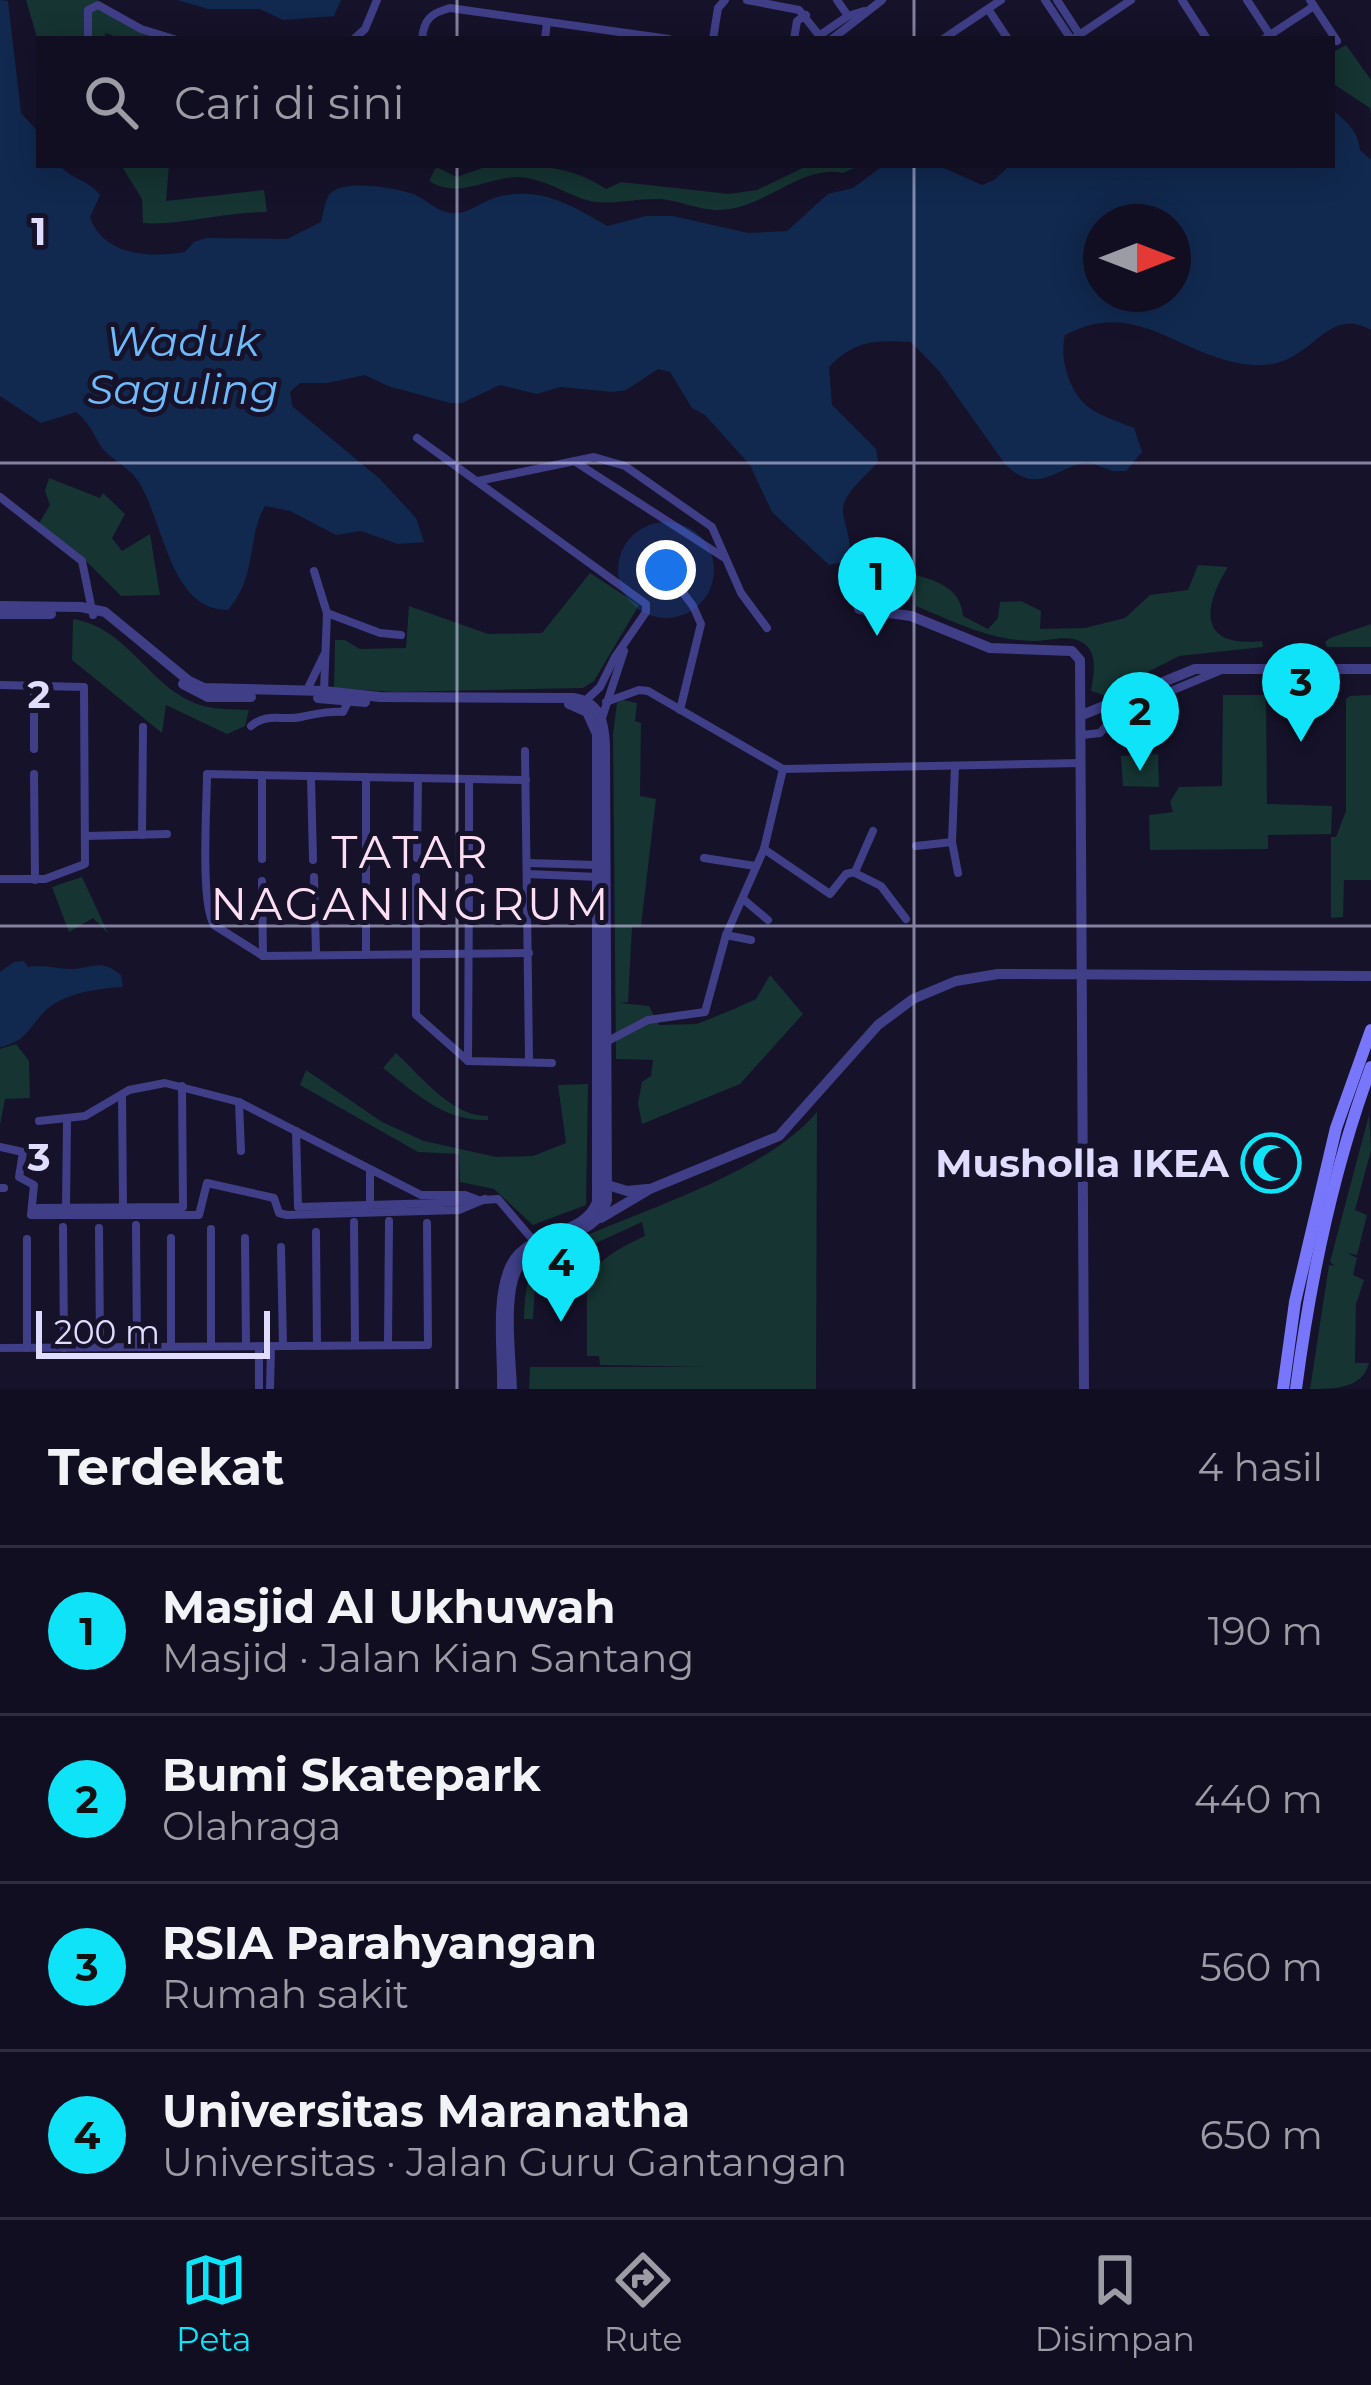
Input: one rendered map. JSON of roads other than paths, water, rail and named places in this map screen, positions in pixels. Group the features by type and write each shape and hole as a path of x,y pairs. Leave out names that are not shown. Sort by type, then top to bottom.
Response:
{"main road":[{"path":"1283,1389 1295,1302 1371,1030"},
{"path":"1296,1389 1350,1107 1371,1067"}],"street":[{"path":"357,36 377,0"},
{"path":"713,36 718,8 725,0"},
{"path":"747,0 789,6 806,15 820,36"},
{"path":"836,0 848,16"},
{"path":"836,36 882,0"},
{"path":"950,36 1001,0"},
{"path":"1045,0 1072,36"},
{"path":"1057,0 1073,36"},
{"path":"1182,0 1205,36"},
{"path":"1247,0 1266,36"},
{"path":"1077,36 1124,2"},
{"path":"1268,36 1312,3 1334,36"},
{"path":"88,36 88,10 98,5 164,36"},
{"path":"422,36 424,24 434,12 450,8 647,36"},
{"path":"988,9 1006,36"},
{"path":"822,36 848,16 866,11"},
{"path":"794,36 797,21 806,15"},
{"path":"545,36 547,22"},
{"path":"0,497 82,561 93,612 198,694 348,702 583,704 624,650 646,604 417,438"},
{"path":"477,482 573,460 594,458 625,466 712,527 741,593 767,628"},
{"path":"573,460 725,558"},
{"path":"314,571 327,614 324,691"},
{"path":"674,581 700,624 680,710"},
{"path":"859,609 911,616 990,648 1072,651 1082,668 1084,1389"},
{"path":"0,610 113,616 198,686 583,704"},
{"path":"327,614 380,633 401,635"},
{"path":"598,1220 606,1207 602,1184 599,724 624,650"},
{"path":"306,691 325,654"},
{"path":"1082,715 1187,670 1371,668"},
{"path":"1082,735 1100,733 1118,713 1223,669"},
{"path":"0,685 84,687 86,836 85,864 35,880 0,879"},
{"path":"34,686 34,749"},
{"path":"606,702 642,690 783,769 1082,763"},
{"path":"251,725 261,718 303,717 321,710 343,712 348,702"},
{"path":"583,704 599,724"},
{"path":"142,835 143,727"},
{"path":"525,751 529,1060"},
{"path":"956,766 952,842 958,873"},
{"path":"606,1042 648,1021 704,1013 726,935 764,849 783,769"},
{"path":"34,773 35,880"},
{"path":"526,780 206,774 209,917 262,956 529,953"},
{"path":"262,776 262,859"},
{"path":"311,777 314,860"},
{"path":"366,777 366,953"},
{"path":"417,858 418,778"},
{"path":"469,779 469,854"},
{"path":"853,873 873,831"},
{"path":"86,836 167,834"},
{"path":"916,846 952,842"},
{"path":"764,849 828,894 853,873 881,886 906,919"},
{"path":"704,858 755,866"},
{"path":"527,868 601,871"},
{"path":"502,1389 504,1288 514,1260 590,1216 602,1184 606,1042 601,871"},
{"path":"314,877 316,953"},
{"path":"416,877 416,1015 468,1061 552,1064"},
{"path":"468,1061 469,878"},
{"path":"262,881 262,956"},
{"path":"743,899 768,920"},
{"path":"726,935 752,940"},
{"path":"512,1389 513,1280 537,1243 598,1220 650,1189 784,1132 878,1024 913,999 977,976 1371,976"},
{"path":"39,1121 67,1121 146,1084 182,1086 239,1102 439,1204"},
{"path":"38,1208 183,1207 182,1086"},
{"path":"122,1094 123,1207"},
{"path":"239,1102 241,1150"},
{"path":"66,1208 67,1121"},
{"path":"296,1131 298,1207 498,1199 537,1243"},
{"path":"0,1147 22,1152 19,1177 34,1185 31,1215 199,1215 207,1183 274,1198 279,1213 286,1215 459,1210 480,1199"},
{"path":"370,1171 370,1205"},
{"path":"602,1184 650,1189"},
{"path":"421,1195 480,1199"},
{"path":"388,1221 388,1345"},
{"path":"354,1222 355,1345"},
{"path":"0,1348 428,1345 427,1223"},
{"path":"136,1225 137,1347"},
{"path":"63,1227 64,1348"},
{"path":"99,1228 100,1347"},
{"path":"211,1229 211,1346"},
{"path":"316,1232 316,1346"},
{"path":"171,1238 171,1346"},
{"path":"245,1238 246,1346"},
{"path":"27,1239 27,1348"},
{"path":"281,1247 283,1346"},
{"path":"259,1346 259,1389"},
{"path":"270,1389 271,1346"}],"water":[{"name":"Waduk Saguling","path":"0,0 8,1 21,113 36,130 36,168 63,168 96,190 100,195 90,217 96,230 117,247 143,254 185,252 206,238 287,239 321,222 335,190 356,186 410,193 451,213 494,198 525,194 567,204 607,226 646,216 673,216 748,233 787,231 828,194 853,188 880,168 944,168 982,185 1007,168 1335,168 1335,112 1371,160 1371,330 1340,325 1291,358 1254,365 1229,361 1139,326 1116,322 1065,335 1065,364 1081,400 1134,428 1142,452 1126,471 1088,462 1037,479 1016,474 939,371 911,342 866,344 848,351 829,367 832,405 876,449 878,462 843,506 850,552 842,562 829,565 772,512 750,465 705,415 692,408 670,372 658,369 626,390 613,392 560,387 537,394 500,385 462,403 388,386 365,375 300,383 290,392 292,406 380,479 416,518 424,542 398,544 361,531 336,535 290,511 265,506 237,597 228,610 208,606 180,579 138,481 103,449 76,412 41,423 0,396"},
{"path":"177,0 341,0 334,16 283,20 260,9 208,9"},
{"path":"24,961 28,967 108,967 121,975 123,987 61,1000 25,1035 0,1047 0,972"}],"place":[{"name":"Masjid Al Ukhuwah","path":"877,636"},
{"name":"RSIA Parahyangan","path":"1301,742"},
{"name":"Bumi Skatepark","path":"1140,771"},
{"name":"Musholla IKEA","path":"1271,1163"},
{"name":"Universitas Maranatha","path":"561,1322"}],"district":[{"name":"TATAR NAGANINGRUM","path":"411,878"}]}
